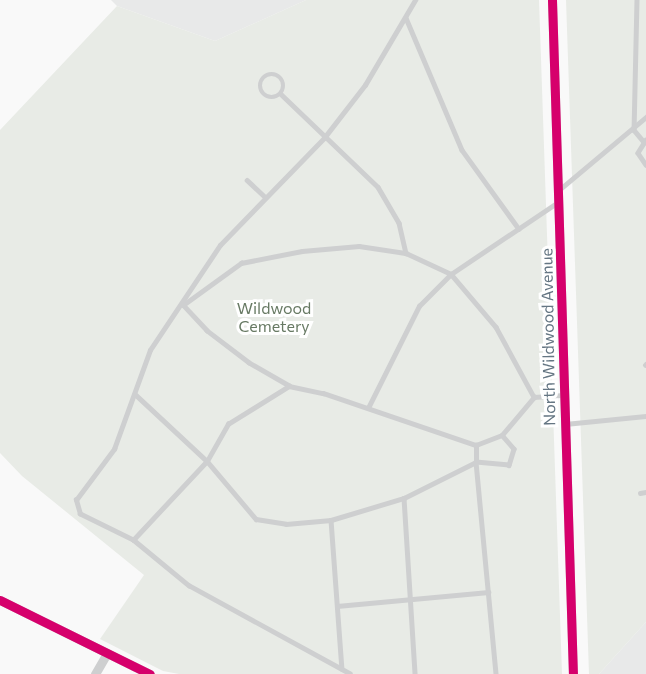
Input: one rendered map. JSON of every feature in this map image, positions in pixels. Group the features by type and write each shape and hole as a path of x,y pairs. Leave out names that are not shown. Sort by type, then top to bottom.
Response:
{"street":[{"name":"North Wildwood Avenue","path":"552,0 573,674"},
{"path":"0,600 150,674"},
{"path":"95,674 108,653"}],"lane":[{"path":"350,674 189,586 133,540 80,514 76,500 114,449 136,395 150,350 183,305 220,244 264,196 324,138 365,85 415,0"},
{"path":"636,0 634,130 645,141 638,153 646,165"},
{"path":"406,18 462,150 519,229"},
{"path":"273,74 283,80 281,94 274,98 263,93 260,86 265,76 273,74"},
{"path":"281,94 324,138 378,187 399,223 406,253"},
{"path":"559,190 634,130 646,117"},
{"path":"247,180 264,196"},
{"path":"368,408 419,306 452,274 559,201"},
{"path":"183,305 241,263 302,251 359,246 406,253 452,274 496,327 534,397"},
{"path":"183,305 207,331 249,363 289,386 368,408 476,446 502,435 534,397 564,395"},
{"path":"133,540 207,461 228,424 289,386"},
{"path":"136,395 207,461 256,519 286,524 331,520 404,498 476,462 509,465 514,449 502,435"},
{"path":"565,424 646,416"},
{"path":"476,446 496,674"},
{"path":"404,498 415,674"},
{"path":"331,520 342,669"},
{"path":"337,606 488,592"}],"shaded area":[{"path":"111,0 306,0 215,41 117,6"},
{"path":"646,622 646,674 599,674"}],"green space":[{"name":"Wildwood Cemetery","path":"306,0 539,0 562,674 179,674 163,671 100,639 144,575 22,476 0,453 0,130 117,6 215,41"},
{"path":"566,0 646,0 646,622 599,674 589,674"}],"cycle path":[{"path":"552,0 573,674"},
{"path":"0,600 150,674"}]}
